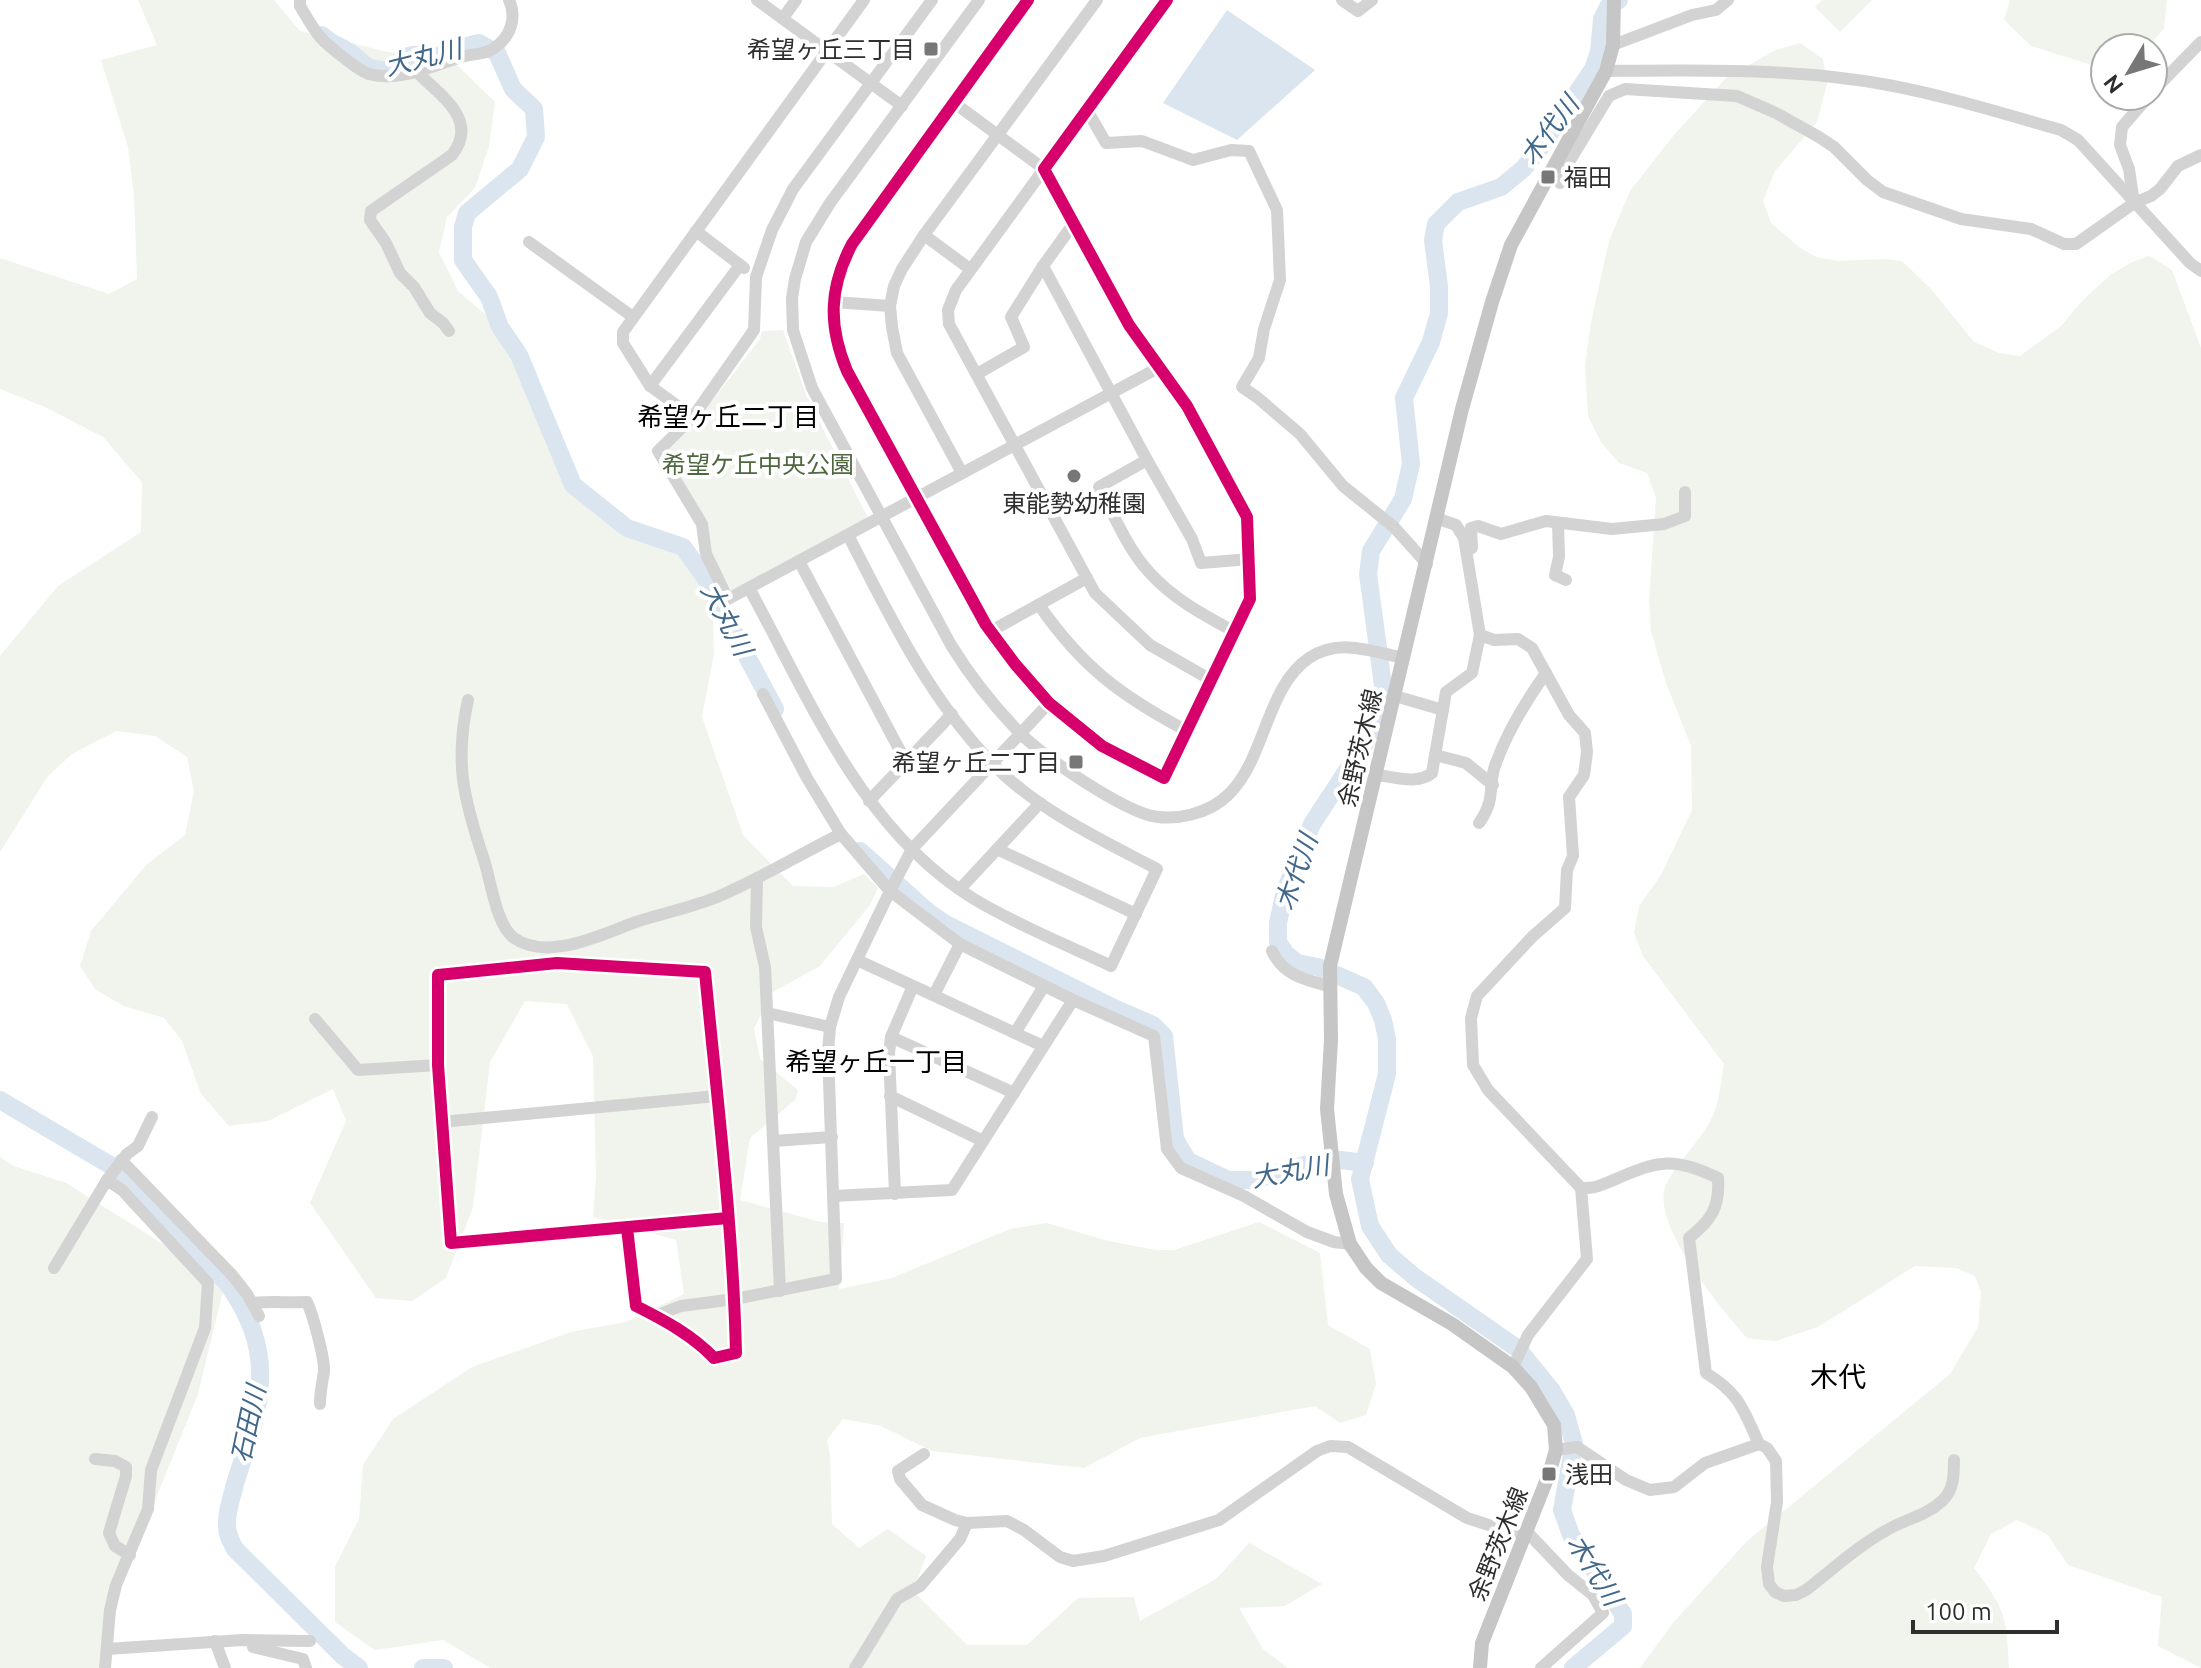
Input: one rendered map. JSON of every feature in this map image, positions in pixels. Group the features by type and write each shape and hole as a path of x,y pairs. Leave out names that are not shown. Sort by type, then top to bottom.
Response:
{"main road":[{"name":"余野茨木線","path":"1480,1668 1482,1643 1527,1535 1556,1450 1554,1425 1544,1406 1513,1367 1452,1324 1381,1283 1366,1268 1350,1244 1342,1223 1327,1109 1331,1040 1330,977 1395,696 1400,657 1427,564 1462,409 1504,263 1606,71 1613,45 1614,5"}],"street":[{"path":"300,0 300,6 320,40 354,68 380,75 416,71 494,49 508,34 514,16 509,0"},
{"path":"757,0 902,106"},
{"path":"783,18 796,0"},
{"path":"693,417 650,386 623,343 623,332 864,0"},
{"path":"932,0 793,189 772,230 756,277 754,330 693,417 658,451 702,524 706,554 728,599 1158,368"},
{"path":"979,0 830,203 806,242 792,298 793,330 806,373 956,654 1020,733 1097,789 1146,814 1165,817 1191,815 1215,805 1229,794 1242,777 1283,691 1299,667 1311,657 1347,645 1400,657"},
{"path":"953,102 1044,169 1129,325 1187,406 1247,517 1250,599 1164,778 1102,746 1049,703 1015,664 991,631 847,371 837,347 834,302 841,265 852,244 953,102 1028,0"},
{"path":"962,473 897,353 890,306 894,286 924,235 1097,0"},
{"path":"1167,0 970,269 951,302 949,324 1095,593 1150,645 1211,680"},
{"path":"1342,0 1358,11 1372,0"},
{"path":"1613,45 1692,15 1716,10 1728,0"},
{"path":"2169,75 2201,42"},
{"path":"416,71 456,112 462,134 459,145 452,155 371,211 370,220 386,243 400,273 414,287 430,313 449,331"},
{"path":"1606,71 1782,73 1888,85 2061,130 2078,140 2190,263 2201,271"},
{"path":"1560,183 1563,172 1609,96 1625,89 1737,96 1819,137 1883,192 1961,219 2031,229 2064,244 2076,244 2134,203 2160,189 2178,166 2201,155"},
{"path":"1087,110 1106,143 1142,141 1193,160 1231,150 1249,151 1277,210 1280,280 1264,329 1259,358 1242,387 1300,434 1343,486 1394,527 1427,564"},
{"path":"2134,203 2129,169 2120,145 2122,127 2135,112"},
{"path":"977,374 1024,347 1011,317 1074,223"},
{"path":"696,231 756,277"},
{"path":"924,235 970,269"},
{"path":"529,242 633,317"},
{"path":"650,386 740,265"},
{"path":"1043,266 1192,539 1201,563 1250,559"},
{"path":"834,302 890,306"},
{"path":"1147,460 1099,487 1131,549 1148,572 1186,604 1235,632"},
{"path":"1470,566 1471,528 1474,526 1501,534 1546,521 1612,529 1664,524 1685,516 1685,492"},
{"path":"1377,775 1417,780 1432,773 1446,692 1472,673 1480,635 1464,538 1456,525 1436,518"},
{"path":"1558,523 1559,557 1555,575 1566,580"},
{"path":"749,588 846,766 886,823 912,849 975,900 1111,966 1157,869 1040,803 992,764 924,678 848,535"},
{"path":"799,561 906,762"},
{"path":"991,631 1087,578"},
{"path":"1039,605 1060,636 1087,665 1145,708 1187,731"},
{"path":"1480,635 1494,640 1518,639 1532,648 1569,715 1585,733 1587,752 1584,775 1569,797 1573,856 1567,870 1565,908 1532,937 1477,996 1471,1018 1473,1065 1488,1090 1581,1188 1587,1259 1528,1335 1513,1367"},
{"path":"1479,823 1489,809 1494,767 1522,708 1546,673"},
{"path":"763,694 807,778 841,834 892,885 960,944 1154,1036 1167,1149 1181,1168 1244,1196 1307,1232 1350,1244"},
{"path":"1395,696 1443,710"},
{"path":"468,700 461,733 464,794 501,923 513,937 531,945 575,945 640,921 680,911 757,878 841,834"},
{"path":"655,1316 681,1306 836,1279 828,1052 830,1027 839,997 912,849 1049,703"},
{"path":"869,801 952,714"},
{"path":"1435,755 1466,763 1493,785"},
{"path":"960,889 1040,803"},
{"path":"997,849 1136,914"},
{"path":"757,878 756,927 765,967 780,1291"},
{"path":"934,995 960,944"},
{"path":"1272,951 1282,968 1290,972 1330,977"},
{"path":"857,960 1043,1046"},
{"path":"627,1228 636,1306 692,1337 714,1358 736,1353 735,1299 728,1218 717,1096 705,972 557,963 438,975 438,1065 451,1243 728,1218"},
{"path":"895,1194 890,1096 891,1037 913,986"},
{"path":"1015,1033 1044,986"},
{"path":"833,1196 952,1190 1073,1000"},
{"path":"767,1013 830,1027"},
{"path":"315,1019 358,1070 438,1065"},
{"path":"891,1037 1014,1093"},
{"path":"441,1122 717,1096"},
{"path":"890,1096 983,1141"},
{"path":"54,1268 107,1180 121,1160 138,1146 152,1117"},
{"path":"773,1141 832,1137"},
{"path":"121,1160 232,1275 259,1316"},
{"path":"1581,1188 1594,1189 1636,1170 1664,1162 1696,1167 1718,1178 1719,1196 1709,1221 1689,1238 1699,1329 1706,1373 1724,1384 1740,1400 1759,1444 1767,1448 1776,1461 1777,1502 1767,1567 1769,1584 1775,1592 1784,1596 1806,1590 1889,1528 1922,1516 1942,1501 1954,1478 1954,1460"},
{"path":"105,1668 110,1610 116,1585 148,1509 151,1470 205,1328 208,1283 130,1198 107,1180"},
{"path":"253,1303 276,1300 307,1302 324,1371 320,1382 320,1404"},
{"path":"1556,1450 1577,1447 1626,1480 1650,1490 1674,1487 1705,1463 1759,1444"},
{"path":"924,1454 898,1471 900,1479 922,1505 967,1523 1007,1521 1060,1557 1073,1561 1104,1556 1219,1520 1304,1459 1330,1446 1348,1447 1467,1518 1527,1535 1593,1595 1603,1613 1541,1668"},
{"path":"95,1459 115,1461 126,1467 109,1533 115,1546 130,1555"},
{"path":"855,1668 897,1599 920,1586 960,1539 967,1523"},
{"path":"242,1640 246,1646 303,1659 306,1668"},
{"path":"107,1649 215,1641 310,1641"},
{"path":"215,1641 225,1668"}],"green space":[{"path":"138,0 274,0 300,31 388,52 452,60 495,102 489,146 475,188 447,217 439,252 458,291 491,319 572,471 602,505 711,567 714,654 702,717 743,835 793,886 834,887 864,874 878,888 870,905 820,966 773,992 754,1028 760,1059 798,1090 795,1100 750,1138 740,1200 821,1222 844,1223 839,1289 892,1278 1010,1229 1047,1223 1108,1241 1156,1250 1174,1250 1259,1222 1320,1253 1328,1325 1370,1349 1376,1384 1366,1415 1340,1423 1315,1406 1140,1438 1084,1468 932,1451 881,1426 843,1419 827,1440 832,1524 859,1548 888,1529 926,1556 913,1591 967,1645 1027,1645 1078,1598 1134,1597 1140,1621 1216,1579 1249,1543 1322,1584 1285,1606 1239,1608 1263,1649 1288,1668 490,1668 443,1640 375,1650 335,1622 335,1567 359,1519 363,1465 393,1419 472,1367 571,1332 626,1322 684,1294 676,1240 593,1217 596,1177 593,1056 567,1004 525,1001 490,1062 473,1207 446,1278 412,1301 376,1298 310,1203 346,1121 333,1089 268,1121 229,1126 201,1094 182,1041 164,1018 124,1006 96,990 80,966 91,931 146,865 185,835 194,791 187,757 155,736 116,731 72,754 48,776 0,852 0,656 58,586 141,532 142,482 103,437 45,407 0,389 0,258 109,294 137,279 134,196 128,147 101,60 157,45"},
{"path":"1822,0 1872,0 1840,32 1815,7"},
{"path":"2010,0 2167,0 2161,32 2089,32 2089,64 2031,46 2004,20"},
{"path":"1800,43 1823,59 1827,84 1817,122 1775,171 1763,201 1771,223 1799,247 1816,257 1838,261 1902,261 1931,289 1974,342 1999,353 2020,356 2061,326 2110,275 2149,256 2172,270 2201,348 2201,1668 2158,1646 2162,1597 2068,1565 2047,1534 2017,1520 1991,1534 1974,1568 2002,1614 2009,1668 1640,1668 1673,1623 1746,1542 1950,1374 1978,1327 1981,1292 1975,1276 1956,1268 1915,1266 1818,1327 1776,1341 1747,1338 1691,1265 1668,1221 1664,1201 1671,1176 1704,1132 1714,1113 1724,1064 1643,956 1634,933 1639,906 1661,875 1692,810 1691,746 1666,683 1651,631 1649,600 1656,498 1647,473 1619,463 1601,442 1588,416 1585,365 1609,241 1630,191 1674,135 1726,78 1776,50"},
{"name":"希望ケ丘中央公園","path":"783,330 807,397 868,518 733,593 710,553 666,455 667,449 694,424 760,339 762,331"},
{"path":"0,1157 14,1166 66,1183 225,1283 198,1394 111,1610 102,1668 0,1668"}],"shaded area":[{"path":"1227,10 1315,70 1237,140 1163,103"}],"waterway":[{"name":"木代川","path":"1573,1668 1623,1626 1623,1614 1571,1535 1562,1510 1574,1444 1566,1415 1552,1391 1518,1349 1416,1278 1389,1255 1370,1226 1360,1179 1387,1074 1387,1039 1383,1020 1376,1003 1364,987 1318,967 1297,963 1286,954 1278,942 1278,923 1285,891 1312,824 1367,740 1384,693 1368,574 1371,551 1403,499 1411,464 1404,398 1431,342 1439,313 1433,240 1436,224 1458,202 1501,187 1523,169 1538,151 1593,69 1599,52 1602,19 1608,7 1619,0"},
{"name":"大丸川","path":"322,35 368,67 381,70 391,70 411,55 443,55 479,43 497,53 513,89 534,109 536,137 520,169 467,213 463,227 463,260 489,297 500,327 519,355 573,485 627,528 683,547 704,576 775,709"},
{"name":"大丸川","path":"860,851 944,923 1153,1025 1164,1036 1175,1139 1188,1161 1228,1180 1254,1180 1315,1162 1341,1160 1365,1163"},
{"name":"石田川","path":"0,1100 110,1165 136,1187 235,1295 248,1318 256,1343 260,1382 254,1421 228,1510 228,1535 235,1549 343,1656 359,1668"},
{"name":"石田川","path":"423,1668 444,1668"}],"cycle path":[{"path":"1028,0 852,244 835,291 834,322 847,371 986,625 1049,703 1102,746 1164,778 1250,599 1247,517 1187,406 1129,325 1044,169 1167,0"},
{"path":"627,1228 636,1306 687,1335 714,1358 736,1353 728,1210 705,972 557,963 438,975 438,1065 451,1243 728,1218"}],"place":[{"name":"希望ヶ丘三丁目","path":"931,49"},
{"name":"福田","path":"1548,177"},
{"name":"東能勢幼稚園","path":"1074,476"},
{"name":"希望ヶ丘二丁目","path":"1076,762"},
{"name":"浅田","path":"1549,1474"}],"district":[{"name":"希望ヶ丘二丁目","path":"728,416"},
{"name":"希望ヶ丘一丁目","path":"876,1061"},
{"name":"木代","path":"1838,1376"}]}
